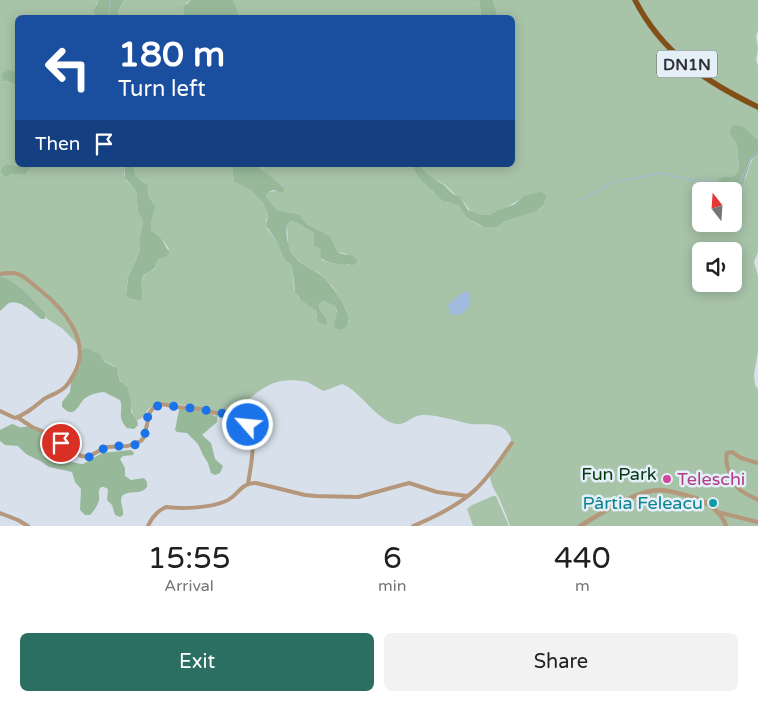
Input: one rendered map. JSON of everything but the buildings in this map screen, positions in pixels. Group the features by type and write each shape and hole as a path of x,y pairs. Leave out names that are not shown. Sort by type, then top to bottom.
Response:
{"highway":[{"name":"DN1N","path":"635,0 661,38 678,58 705,79 758,107"}],"street":[{"path":"0,274 18,273 50,298 64,312 72,324 80,351 79,364 66,387 46,398 34,409 17,417"},
{"path":"0,411 12,417 17,417 32,427 51,435 81,456 88,457 106,447 128,446 141,441 150,412 155,406 162,404 176,408 202,409 232,415 246,421 254,445 248,484"},
{"path":"413,526 432,519 478,487 512,443"},
{"path":"758,463 741,458 732,452 727,453 725,456 738,488 758,500"},
{"path":"148,526 151,520 163,508 188,509 226,501 248,484 256,483 305,496 358,496 409,483 437,492 467,496"},
{"path":"580,526 624,501 653,491 671,492 697,499 710,505 724,520 726,526"},
{"path":"717,512 758,522"},
{"path":"0,513 28,526"}],"green space":[{"name":"Fun Park","path":"0,0 99,0 96,5 95,15 15,15 15,72 6,71 5,81 15,84 15,166 7,164 2,167 9,176 13,174 26,174 31,167 124,167 126,180 136,191 138,213 143,221 140,237 141,247 128,278 126,291 131,299 138,301 144,276 155,269 158,259 169,249 161,238 151,230 154,204 148,195 145,183 135,175 134,167 232,167 234,182 251,190 266,206 268,214 266,221 267,229 276,240 284,259 292,266 294,289 298,297 316,311 316,318 320,310 319,304 323,301 335,306 337,313 335,321 340,330 349,322 346,309 333,287 319,273 303,265 294,256 288,245 287,225 291,221 301,224 314,233 314,242 320,250 322,260 330,263 350,265 347,254 338,252 330,236 307,224 299,214 277,210 266,196 268,192 276,191 283,186 258,167 413,167 433,192 448,203 453,202 458,205 467,218 481,226 497,227 506,221 539,210 543,206 545,196 537,194 529,196 495,213 478,215 471,211 444,184 429,176 422,167 515,167 515,15 497,15 493,0 758,0 758,30 756,37 758,48 756,60 758,66 758,140 754,137 729,131 737,144 739,170 734,176 719,179 724,182 692,182 692,232 742,232 742,184 754,157 758,154 758,252 754,262 758,276 758,351 754,374 755,385 758,389 758,526 510,526 490,478 490,474 511,444 511,438 504,429 494,425 471,424 427,415 419,415 397,424 382,418 355,392 342,384 324,391 307,382 283,381 265,387 232,414 217,417 193,406 157,404 137,420 132,413 129,394 121,382 118,370 92,350 82,349 63,329 46,318 11,280 0,276"},
{"path":"99,0 124,0 118,15 95,15 94,10"},
{"path":"124,0 191,0 186,3 185,15 117,15"},
{"path":"191,0 233,0 238,15 185,15 183,7"},
{"path":"233,0 479,0 481,14 480,15 237,15"},
{"path":"479,0 493,0 497,15 481,14"},
{"path":"8,70 15,72 15,84 3,80 2,74"},
{"path":"734,125 742,126 758,140 758,154 751,160 743,184 742,182 719,182 719,179 723,177 734,176 739,170 737,144 729,131"},
{"path":"7,164 15,167 31,167 26,174 13,174 6,177 1,172 2,167"},
{"path":"124,167 134,167 135,175 147,185 148,195 155,206 151,230 161,238 169,252 167,256 158,259 155,268 144,275 142,297 138,301 129,298 126,294 128,278 140,250 143,221 138,213 136,191 125,178"},
{"path":"232,167 258,167 284,188 284,193 274,190 268,192 266,196 277,210 299,214 307,224 330,236 338,252 356,259 357,262 353,265 325,261 321,258 320,250 314,245 314,233 298,223 291,221 287,225 286,233 293,254 301,263 320,274 327,281 344,305 348,318 345,328 340,330 334,326 337,311 335,306 323,301 319,304 320,310 327,320 326,325 317,321 316,311 301,300 295,292 292,266 284,259 276,240 266,226 268,214 264,204 251,190 234,182"},
{"path":"412,167 422,167 428,175 460,197 468,210 480,215 490,215 515,204 524,196 542,192 546,196 543,206 537,211 506,221 497,227 484,227 467,218 458,205 443,201 422,181"},
{"path":"0,276 12,281 24,292 45,313 45,319 41,319 26,307 13,302 0,311"},
{"path":"87,348 99,354 105,362 117,368 120,381 128,388 131,412 137,420 138,425 134,429 127,428 122,420 120,400 104,392 84,399 73,412 66,411 62,407 62,402 70,392 71,381 80,366 80,351"},
{"path":"183,406 196,407 217,417 217,422 202,435 211,443 215,459 223,466 220,473 215,475 211,473 198,444 187,433 175,430 179,410"},
{"path":"12,424 20,427 31,426 42,429 48,435 49,443 42,452 42,455 48,460 55,462 83,464 102,453 131,450 134,453 133,455 123,456 120,459 125,468 125,476 131,480 144,478 147,482 147,487 144,490 122,496 123,515 120,517 115,515 112,505 107,500 108,489 101,487 97,506 90,515 85,515 80,510 81,489 75,482 72,472 49,467 26,454 18,446 5,445 0,441 0,430"},
{"path":"496,496 509,526 473,526 467,509"}],"water":[{"path":"466,291 470,295 468,307 461,314 453,315 450,313 448,305"}],"waterway":[{"path":"109,15 110,0"},
{"path":"578,201 614,182 660,173 698,181 739,184 751,158 758,151"}],"place":[{"name":"Teleschi","path":"667,479"},
{"name":"Pârtia Feleacu","path":"713,503"}],"route":[{"path":"61,443 81,456 88,457 106,447 134,444 141,441 144,436 150,412 155,406 162,404 176,408 202,409 232,415 246,421 248,425"}]}
